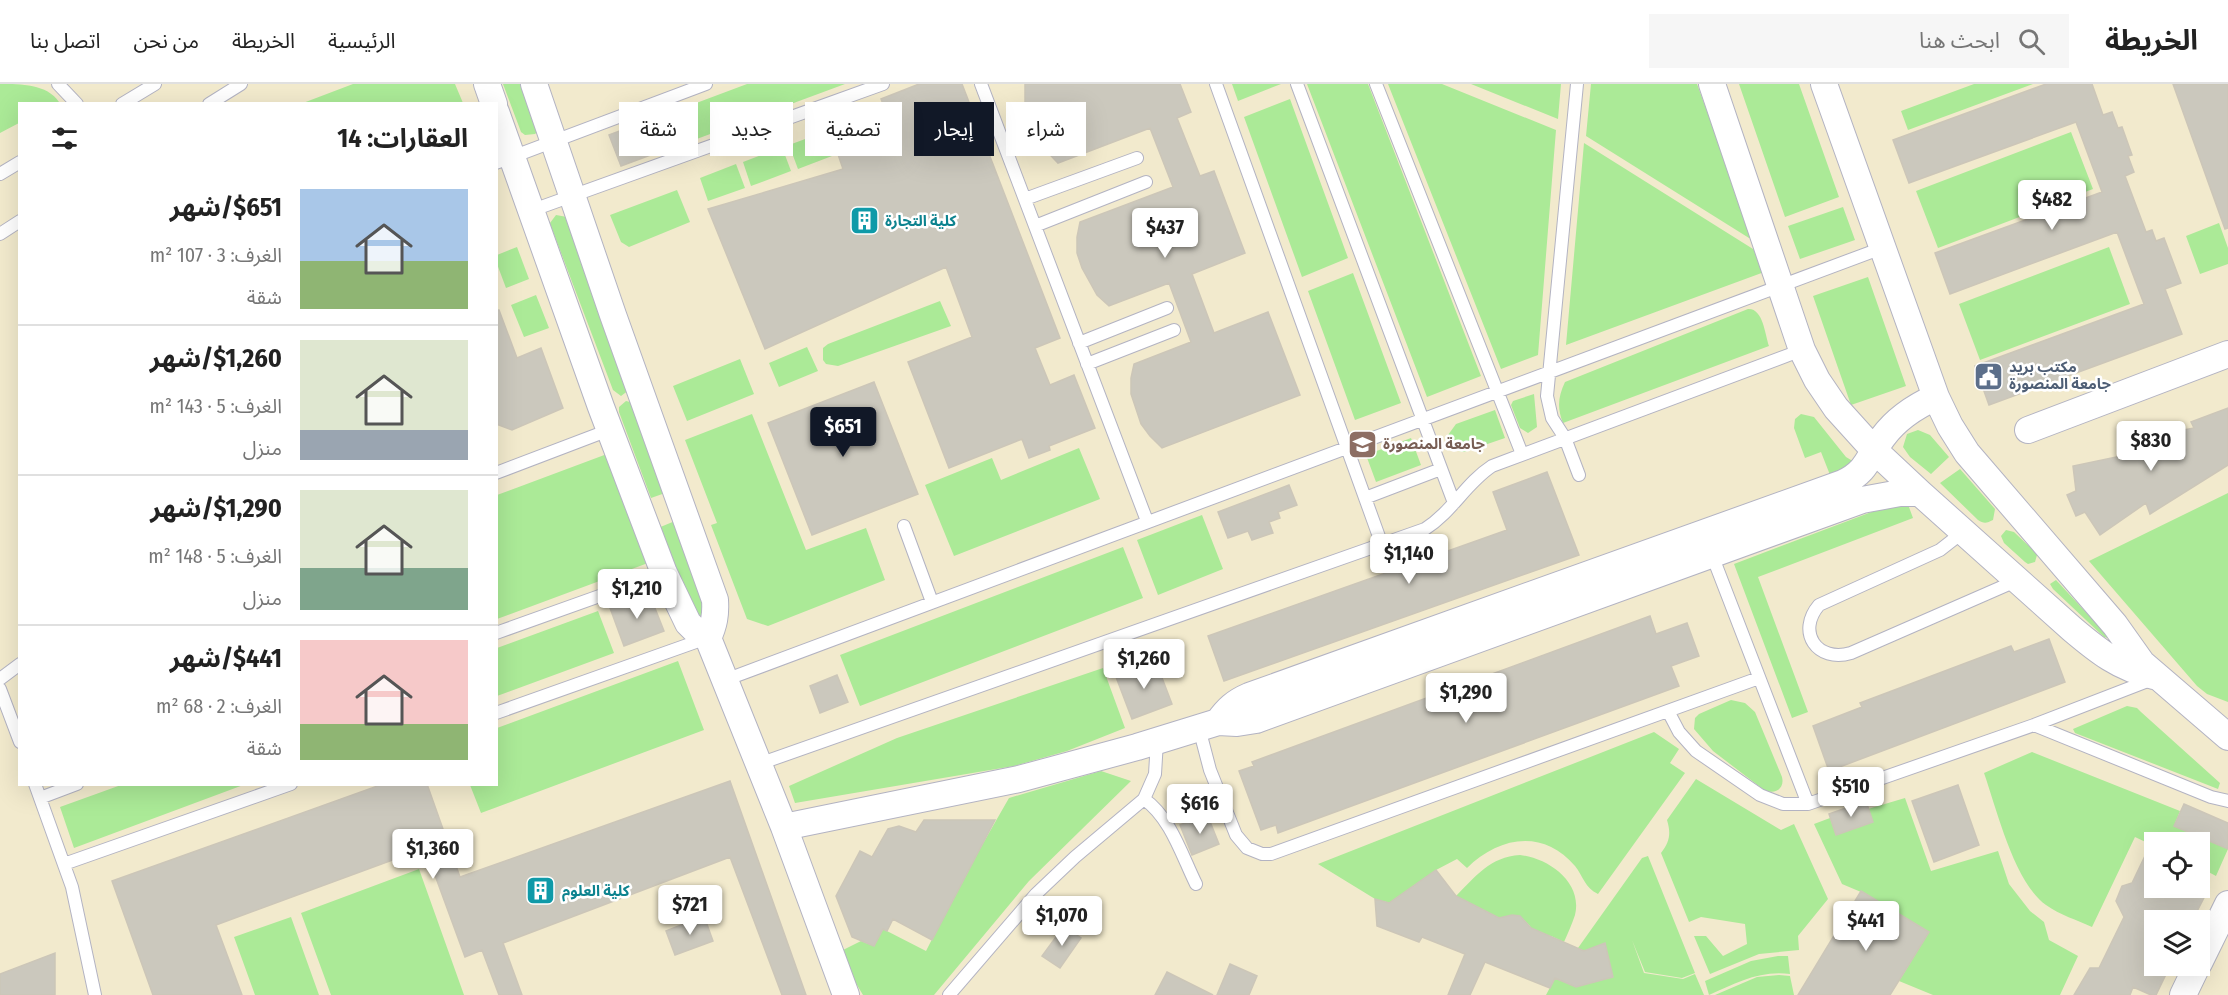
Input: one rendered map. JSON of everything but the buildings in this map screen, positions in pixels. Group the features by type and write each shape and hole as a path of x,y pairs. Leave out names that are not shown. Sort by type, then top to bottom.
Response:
{"street":[{"path":"487,84 493,102"},
{"path":"534,84 715,600 715,620 708,638"},
{"path":"1712,84 1802,350 1817,380 1836,408 1920,493 2091,645 2132,671 2159,677"},
{"path":"1824,84 1936,397 1954,433 1967,453 2115,625 2142,663 2228,737"},
{"path":"498,124 504,160 530,211 609,430 664,573 688,623 708,638 784,827 846,995"},
{"path":"2028,430 2228,354"},
{"path":"1706,547 1852,479 1866,466 1894,424 1921,404 1936,397"},
{"path":"784,827 1019,779 1157,741 1208,725 1236,702 1248,696 1706,547 1862,500 1920,493"},
{"path":"643,518 681,504"},
{"path":"2210,940 2228,904"},
{"path":"2183,995 2192,976"}],"lane":[{"path":"58,84 75,102"},
{"path":"125,102 155,84"},
{"path":"212,102 241,84"},
{"path":"504,160 706,84"},
{"path":"530,211 883,84"},
{"path":"981,84 1147,521"},
{"path":"1216,84 1382,545"},
{"path":"1297,84 1454,503"},
{"path":"1376,84 1522,454"},
{"path":"1577,84 1550,373 1547,384 1549,407 1558,429 1565,438 1579,475"},
{"path":"1025,199 1137,158"},
{"path":"0,174 18,163"},
{"path":"1035,226 1146,182"},
{"path":"0,234 18,222"},
{"path":"724,680 1882,248"},
{"path":"1079,342 1167,308"},
{"path":"1087,364 1174,330"},
{"path":"759,764 1425,529 1437,522 1483,472 1492,466 1802,350"},
{"path":"498,472 609,430"},
{"path":"1365,498 1441,469"},
{"path":"904,526 932,602"},
{"path":"1963,532 1940,550 1819,605 1812,613 1809,623 1814,643 1829,656 1851,653 2018,580"},
{"path":"1706,547 1808,804"},
{"path":"498,632 664,573"},
{"path":"498,712 708,638"},
{"path":"0,679 18,666"},
{"path":"1668,711 1679,732 1696,751 1760,795 1783,804 1808,804 2034,725 2159,677"},
{"path":"1208,725 1210,770 1236,835 1247,848 1262,854 1271,854 1759,678"},
{"path":"0,689 18,737"},
{"path":"2034,725 2211,797 2228,801"},
{"path":"949,995 1036,894 1075,857 1144,799 1155,774 1157,741"},
{"path":"36,786 64,864 78,912 95,995"},
{"path":"40,798 72,786"},
{"path":"64,864 285,786"},
{"path":"1144,799 1165,821 1196,885"}],"shaded area":[{"name":"جامعة المنصورة","path":"0,84 2228,84 2228,995 0,995"}],"green space":[{"path":"0,84 41,88 59,102 18,102 18,124 0,133"},
{"path":"353,84 455,84 463,102 306,102"},
{"path":"503,84 526,84 538,131 535,134 525,135 521,132"},
{"path":"747,84 845,84 793,103 710,102 710,134 698,139 698,102"},
{"path":"1232,84 1281,84 1238,101"},
{"path":"1307,84 1368,84 1481,376 1427,397"},
{"path":"1388,84 1442,84 1556,130 1538,355 1501,369"},
{"path":"1471,84 1561,84 1558,119"},
{"path":"1591,84 1697,84 1753,236 1749,238 1586,136"},
{"path":"1739,84 1799,84 1839,197 1785,217"},
{"path":"1974,84 2033,84 1908,130 1901,111"},
{"path":"1290,99 1348,258 1302,277 1244,117"},
{"path":"2071,132 2093,189 1938,248 1916,191"},
{"path":"805,139 805,156 832,156 798,169 793,156 793,144"},
{"path":"1584,143 1761,254 1767,271 1566,345"},
{"path":"759,156 785,156 791,171 751,186 743,162"},
{"path":"736,164 745,188 708,201 700,178"},
{"path":"677,190 690,222 629,247 621,242 610,215"},
{"path":"1843,207 1855,240 1800,259 1788,226"},
{"path":"556,215 567,217 629,390 621,396 613,390 552,229 550,223"},
{"path":"2219,223 2228,248 2228,264 2200,274 2186,236"},
{"path":"517,247 529,279 506,288 498,267 498,255"},
{"path":"2109,247 2130,304 1980,360 1959,304"},
{"path":"1353,273 1401,403 1355,420 1308,291"},
{"path":"1868,277 1906,386 1851,405 1813,296"},
{"path":"536,295 549,328 524,337 511,305"},
{"path":"940,301 951,326 838,366 826,364 823,360 823,348 828,344"},
{"path":"1748,309 1753,310 1760,317 1769,346 1563,423 1559,402 1565,382"},
{"path":"807,347 818,371 779,387 769,363"},
{"path":"740,359 754,394 687,421 673,386"},
{"path":"1534,394 1537,427 1528,433 1520,428 1511,405 1513,401"},
{"path":"626,401 634,403 668,492 651,498 619,412 619,407"},
{"path":"1495,410 1505,438 1464,452 1452,448 1448,435 1456,424"},
{"path":"752,414 806,550 866,528 885,580 768,626 747,619 711,525 717,523 685,440"},
{"path":"1801,414 1814,417 1846,457 1856,463 1832,480 1821,452 1805,458 1794,428 1795,419"},
{"path":"1918,430 1930,435 1949,457 1931,474 1910,457 1903,447 1907,434"},
{"path":"1411,438 1421,465 1376,482 1366,455"},
{"path":"1079,448 1100,499 954,556 925,485 992,458 1001,480"},
{"path":"607,454 648,563 498,619 498,495"},
{"path":"1960,469 1995,509 1993,520 1986,523 1978,520 1940,483"},
{"path":"2228,493 2228,702 2207,694 2197,686 2089,561"},
{"path":"1906,499 1913,518 1758,577 1808,712 1792,718 1734,564"},
{"path":"1202,515 1223,569 1158,595 1137,540"},
{"path":"675,521 706,606 702,616 694,616 658,528"},
{"path":"2006,530 2014,532 2035,552 2037,555 2035,562 2028,564 2004,543 2001,536"},
{"path":"1123,547 1143,598 860,706 840,655"},
{"path":"2056,580 2108,638 2104,637 2053,589 2050,584"},
{"path":"598,611 614,653 498,696 498,648"},
{"path":"678,661 704,730 481,813 470,786 498,786 498,728"},
{"path":"1103,668 1125,728 1067,751 1014,766 795,803 789,786 897,738"},
{"path":"1731,700 1745,703 1755,712 1782,777 1782,785 1778,790 1772,792 1764,790 1713,751 1694,729 1695,718 1699,714"},
{"path":"2127,706 2137,708 2220,783 2218,789 2075,733 2073,729"},
{"path":"1654,732 1679,749 1670,763 1685,773 1598,894 1590,888 1575,866 1562,854 1549,846 1535,842 1521,841 1492,849 1467,868 1457,859 1436,870 1390,904 1380,902 1318,864"},
{"path":"2032,752 2180,811 2174,826 2188,832 2144,832 2144,841 2135,837 2092,927 2046,905 2025,880 2008,844 1984,773"},
{"path":"1101,771 1131,781 1029,881 934,995 863,995 851,975 843,950 861,941 874,946 883,929 926,951 962,880 1009,798"},
{"path":"1696,779 1781,830 1794,824 1828,899 1798,936 1799,950 1759,954 1710,974 1694,936 1706,936 1723,956 1747,944 1745,924 1701,917 1689,922 1661,853 1669,837 1667,820"},
{"path":"118,786 241,786 74,848 60,807"},
{"path":"1905,798 1931,871 1998,851 2009,884 2030,911 2044,922 2049,940 2078,956 2060,995 1933,995 1899,981 1929,932 1861,892 1842,884 1814,824 1830,818 1836,835 1873,822 1868,809"},
{"path":"2210,841 2228,849 2216,876 2210,873"},
{"path":"1520,855 1542,861 1552,867 1561,874 1574,892 1575,915 1564,942 1551,936 1531,933 1530,926 1520,916 1505,916 1499,921 1456,896 1484,869 1500,859"},
{"path":"1648,856 1695,973 1682,978 1645,972 1632,940 1644,973 1683,979 1695,974 1704,995 1546,995 1555,978 1586,959 1591,983 1613,977 1605,943 1584,951 1578,948 1642,858"},
{"path":"419,869 464,995 331,995 301,913"},
{"path":"291,917 319,995 255,995 234,937"},
{"path":"1788,956 1790,974 1758,976 1709,995 1705,981 1751,961"},
{"path":"1790,976 1794,995 1715,995 1757,977"}],"place":[{"name":"كلية التجارة","path":"864,221"},
{"name":"مكتب بريد جامعة المنصورة","path":"1988,376"},
{"name":"جامعة المنصورة","path":"1362,444"},
{"name":"كلية العلوم","path":"541,891"}]}
